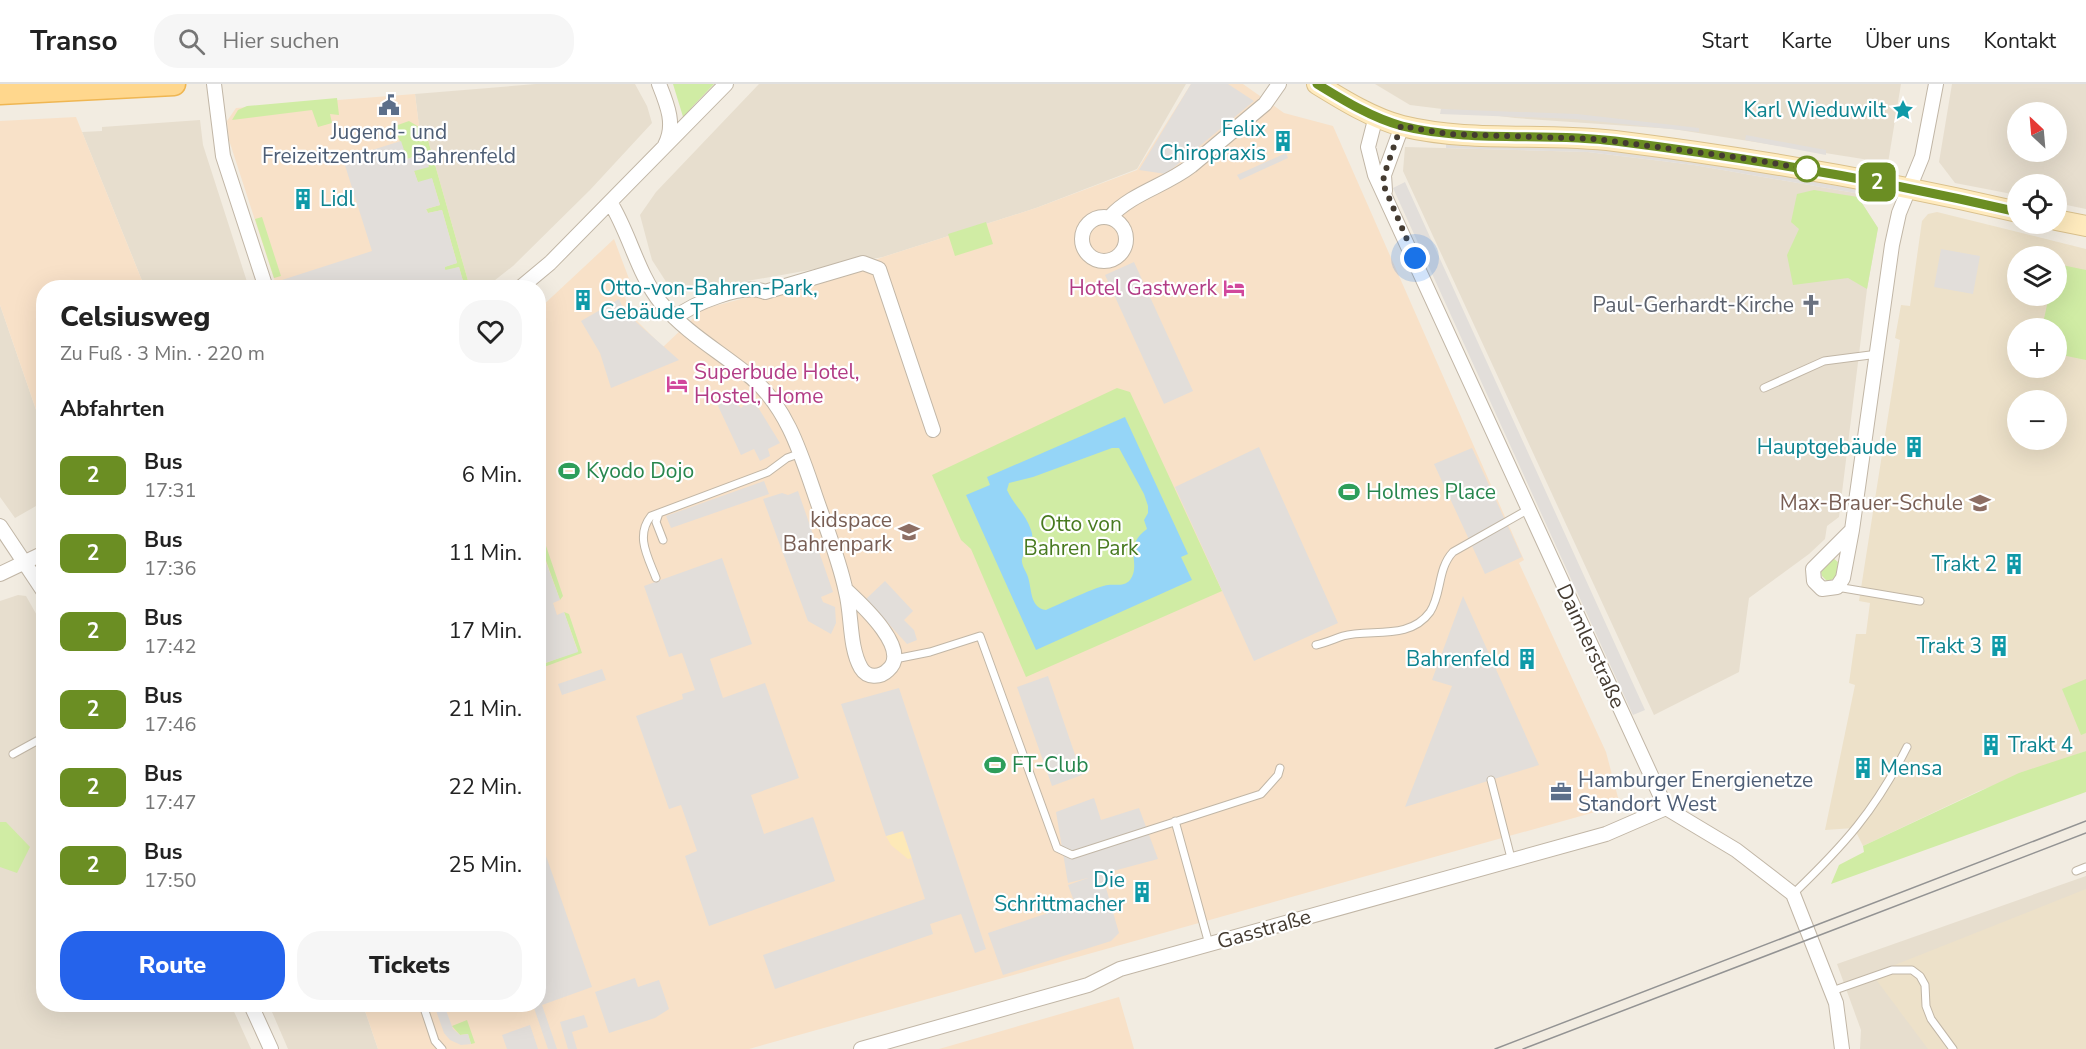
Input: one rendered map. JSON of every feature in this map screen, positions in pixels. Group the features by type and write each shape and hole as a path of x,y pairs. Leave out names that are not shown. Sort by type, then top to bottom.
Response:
{"main road":[{"path":"0,93 174,84"}],"street":[{"path":"213,84 223,156 263,280"},
{"path":"659,84 671,124 670,135 663,148"},
{"path":"530,280 550,264 726,84"},
{"path":"1110,217 1131,198 1179,175 1191,166 1265,104 1279,84"},
{"path":"1317,84 1376,116 1401,126 1448,134 1613,141 1749,159 2007,210"},
{"path":"1852,530 1813,569 1812,574 1817,586 1826,590 1838,587 1843,578 1852,530 1878,354 1892,245 1899,213 1922,157 1936,84"},
{"name":"Daimlerstraße","path":"1376,116 1368,147 1376,175 1666,808"},
{"name":"Daimlerstraße","path":"1386,196 1384,175 1401,126"},
{"path":"610,202 624,225 648,284 675,318 701,342 751,377 767,394 791,430 801,453 846,590 856,653 861,668 871,676 882,674 893,665 895,659 893,646 873,617 846,590"},
{"path":"2067,222 2086,226"},
{"path":"675,318 697,304 728,294 758,288 765,292 863,263 879,269 933,430"},
{"path":"0,526 36,580"},
{"path":"0,574 36,557"},
{"path":"1666,808 1736,850 1793,894 1832,991 1840,1020 1842,1048"},
{"name":"Gasstraße","path":"861,1049 1088,985 1120,969 1512,862 1606,834 1666,808"},
{"path":"254,1012 271,1049"}],"lane":[{"path":"1764,388 1824,362 1878,354"},
{"path":"656,578 642,539 643,531 651,516 768,472 787,458 801,453"},
{"path":"1316,645 1343,636 1395,631 1416,623 1429,612 1446,560 1453,552 1528,509"},
{"path":"661,511 656,518 663,540"},
{"path":"1838,587 1920,601"},
{"path":"895,659 930,652 980,636 1057,848 1072,855 1260,794 1278,775 1280,768"},
{"path":"13,754 36,741"},
{"path":"1793,894 1861,824 1887,788 1907,747"},
{"path":"1491,780 1512,862"},
{"path":"1175,821 1209,944"},
{"path":"2076,871 2086,867"},
{"path":"1832,991 1892,970 1912,970 1925,985 1926,1006 1931,1019 1953,1049"},
{"path":"425,1012 435,1041 442,1049"}],"shaded area":[{"path":"536,84 635,84 647,106 652,123 590,190 513,266 495,280 468,280 424,126 419,127 415,94"},
{"path":"759,84 1186,84 1137,169 1036,208 883,257 674,294 652,260 640,215 656,192"},
{"path":"1191,84 1243,84 1284,113 1333,126 1524,560 1519,563 1606,752 1620,805 749,1049 378,1049 365,1012 546,1012 546,302 614,239 631,284 625,297 631,315 663,347 703,309 760,294 774,297 883,257 1036,208 1137,170"},
{"path":"1191,84 1228,84 1254,101 1166,174 1139,170"},
{"path":"1375,84 1901,84 1888,163 1673,129 1515,118 1410,105"},
{"path":"1952,84 2086,84 2086,209 2067,205 2067,174 2007,174 2007,193 1955,183 1939,162"},
{"path":"415,94 419,126 424,126 468,280 274,280 229,140 227,121 236,108"},
{"path":"1441,109 1577,114 1699,128 1699,132 1575,119 1440,114"},
{"path":"76,117 142,280 36,280 36,410 0,305 0,121"},
{"path":"200,120 203,145 246,280 142,280 82,132 102,131 102,127"},
{"path":"1746,135 1826,150 1826,155 1745,140"},
{"path":"401,141 407,159 425,153 429,167 414,171 418,182 432,178 440,205 426,209 428,213 442,210 457,263 445,267 445,270 459,267 463,280 282,280 372,251 343,159"},
{"path":"1446,143 1588,147 1694,160 1856,189 1855,193 1694,165 1588,152 1446,148"},
{"path":"1405,147 1588,152 1694,165 1855,193 1878,228 1867,289 1839,517 1827,526 1825,539 1809,554 1749,598 1739,672 1654,715 1403,171"},
{"path":"1286,153 1288,158 1240,180 1237,175"},
{"path":"1405,182 1645,710 1633,715 1393,188"},
{"name":"Max-Brauer-Schule","path":"1937,212 2007,229 2007,234 2026,234 2086,249 2086,751 1979,791 1863,846 1854,828 1825,830 1855,685 1849,683 1856,634 1866,634 1870,603 1859,601 1900,340 1895,338 1901,305 1910,306 1922,221 1928,214"},
{"path":"1941,249 1980,256 1973,294 1934,287"},
{"path":"1134,262 1193,391 1164,404 1105,275"},
{"path":"619,299 623,308 628,306 636,322 679,360 611,388 600,353 581,321"},
{"path":"0,305 36,410 36,506 15,518 0,497"},
{"path":"727,393 741,408 752,398 780,443 768,449 770,456 760,461 754,449 741,455 718,406"},
{"path":"1259,447 1338,623 1254,661 1175,487"},
{"path":"1472,448 1522,557 1485,574 1434,464"},
{"path":"764,481 769,494 671,528 666,516"},
{"path":"798,491 833,592 821,597 823,602 835,607 836,623 831,634 808,621 763,499"},
{"path":"722,558 752,644 710,659 723,698 765,683 799,778 751,795 764,834 813,817 835,881 709,926 685,856 697,851 681,805 669,809 636,716 683,699 682,694 695,690 682,653 669,657 644,586"},
{"path":"546,562 560,600 553,603 557,615 564,612 578,652 546,663"},
{"path":"885,581 913,611 904,620 914,630 917,640 907,644 866,599"},
{"path":"18,595 26,596 36,614 36,1012 234,1012 251,1049 0,1049 0,601"},
{"path":"1463,596 1539,765 1405,807 1452,686 1432,680"},
{"path":"602,669 606,680 562,695 558,684"},
{"path":"1048,676 1082,775 1052,786 1017,687"},
{"path":"899,688 986,949 975,953 961,914 930,924 933,934 775,989 763,955 925,899 903,831 886,836 841,704"},
{"path":"1094,798 1101,820 1139,808 1158,859 1102,874 1119,933 1111,941 1003,975 988,933 1075,904 1068,885 1088,878 1068,883 1056,812"},
{"path":"546,856 592,987 546,1004"},
{"path":"2086,876 2086,1049 1860,1049 1861,1030 1837,964"},
{"path":"2086,889 2086,1049 1928,1049 1872,974"},
{"path":"635,978 638,987 659,980 669,1009 655,1018 609,1033 595,992"},
{"path":"1119,997 1134,1049 939,1049"},
{"path":"272,1012 365,1012 378,1049 288,1049"},
{"path":"436,1012 447,1012 453,1029 460,1035 468,1034 471,1044 461,1045 450,1040 444,1033"},
{"path":"535,1012 544,1012 557,1049 548,1049"},
{"path":"584,1015 588,1027 572,1032 577,1049 568,1049 560,1022"},
{"path":"530,1025 538,1049 507,1049 502,1035"}],"green space":[{"path":"673,84 714,84 692,107 684,120"},
{"path":"337,98 339,115 330,114 332,123 318,127 312,110 232,120 238,110 247,106"},
{"path":"409,121 419,127 424,126 468,280 463,280 459,267 446,271 444,267 457,263 442,210 428,213 426,209 440,205 432,179 418,183 414,171 424,153 407,159 397,134 390,130 378,132"},
{"path":"1814,190 1858,197 1878,228 1867,289 1848,278 1793,285 1787,255 1799,229 1791,222 1797,194"},
{"path":"262,217 281,276 274,278 255,219"},
{"path":"986,222 993,244 955,256 948,234"},
{"path":"2067,266 2086,270 2086,360 2067,356 2067,318 2044,318 2047,306 2067,306"},
{"name":"Otto von Bahren Park","path":"1117,388 1130,392 1222,591 1026,677 971,549 961,540 932,475"},
{"path":"546,546 563,596 560,600 546,561"},
{"path":"1833,558 1838,562 1837,576 1828,582 1821,572"},
{"path":"564,612 569,614 582,653 546,666 546,663 578,651"},
{"path":"2086,679 2086,733 2081,735 2062,689"},
{"path":"2086,751 2086,792 1831,884 1839,865 1864,852 1863,846 2019,773"},
{"path":"0,822 6,822 30,847 17,873 0,867"},
{"path":"467,1020 475,1043 471,1044 468,1034 460,1035 452,1026"}],"sand":[{"path":"902,831 912,858 908,859 891,845 886,836"}],"water":[{"path":"1125,417 1188,554 1181,557 1192,580 1036,650 966,495 990,485 987,477","holes":["1112,448 1119,448 1148,506 1148,513 1144,520 1147,529 1135,542 1133,574 1125,584 1103,586 1046,610 1041,609 1032,598 1022,561 1032,535 1029,524 1007,490 1009,483 1033,477"]}],"tram line":[{"path":"1495,1049 2086,821"},
{"path":"1523,1049 2086,833"}],"bus line":[{"name":"2","path":"1317,84 1343,100 1401,126 1448,134 1596,139 1749,159 1956,197 2007,209"}],"place":[{"name":"Jugend- und Freizeitzentrum Bahrenfeld","path":"389,105"},
{"name":"Karl Wieduwilt","path":"1903,110"},
{"name":"Felix Chiropraxis","path":"1283,141"},
{"name":"Lidl","path":"303,199"},
{"name":"Hotel Gastwerk","path":"1234,288"},
{"name":"Otto-von-Bahren-Park, Gebäude T","path":"583,300"},
{"name":"Paul-Gerhardt-Kirche","path":"1811,305"},
{"name":"Superbude Hotel, Hostel, Home","path":"677,384"},
{"name":"Hauptgebäude","path":"1914,447"},
{"name":"Kyodo Dojo","path":"569,471"},
{"name":"Holmes Place","path":"1349,492"},
{"name":"Max-Brauer-Schule","path":"1980,503"},
{"name":"kidspace Bahrenpark","path":"909,532"},
{"name":"Trakt 2","path":"2014,564"},
{"name":"Trakt 3","path":"1999,646"},
{"name":"Bahrenfeld","path":"1527,659"},
{"name":"Trakt 4","path":"1991,745"},
{"name":"FT-Club","path":"995,765"},
{"name":"Mensa","path":"1863,768"},
{"name":"Hamburger Energienetze Standort West","path":"1561,792"},
{"name":"Die Schrittmacher","path":"1142,892"}],"route":[{"path":"1415,258 1386,196 1383,184 1401,126 1448,134 1596,139 1807,169"}]}
